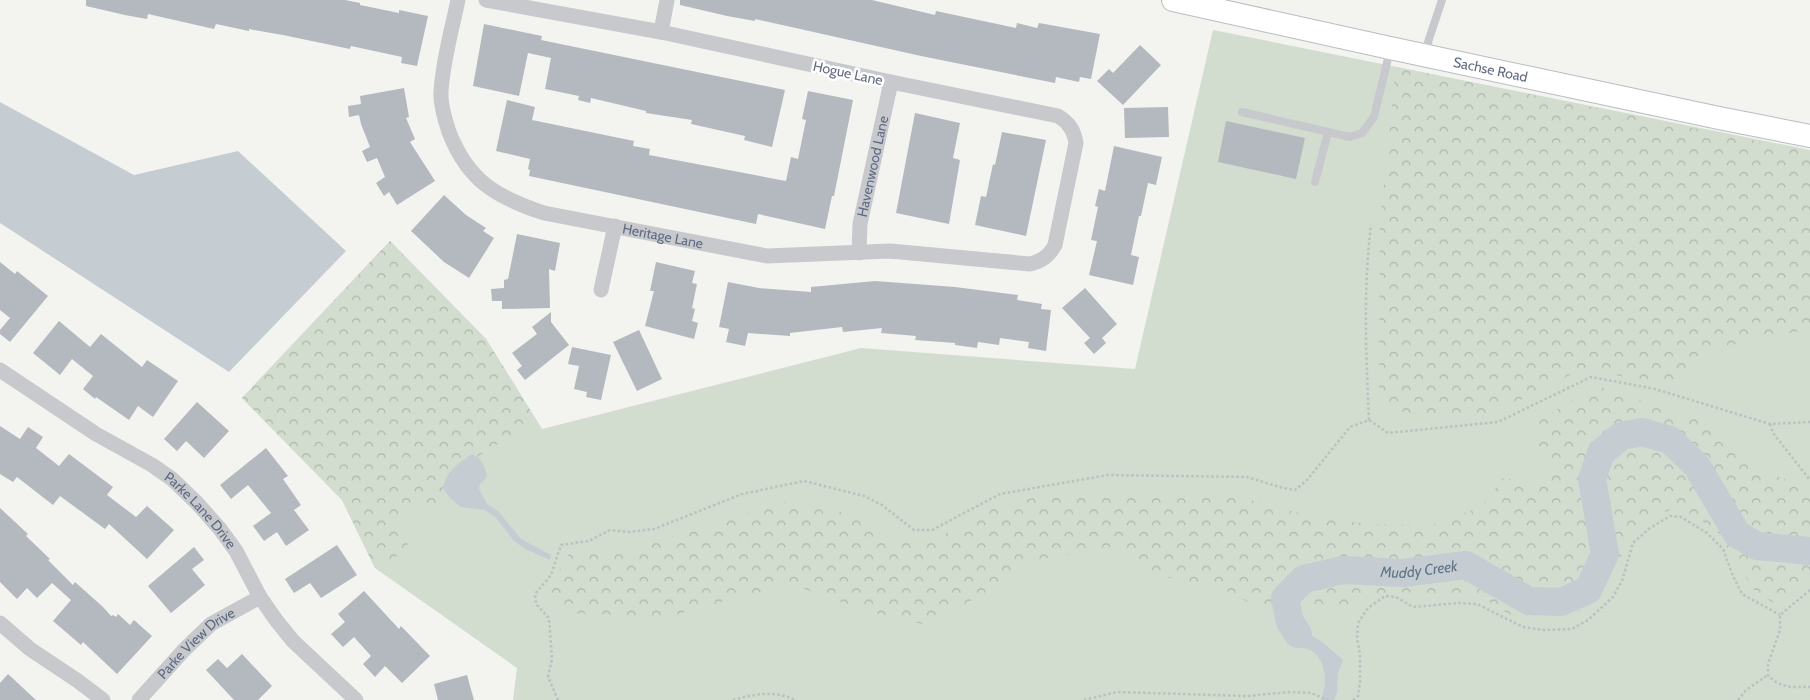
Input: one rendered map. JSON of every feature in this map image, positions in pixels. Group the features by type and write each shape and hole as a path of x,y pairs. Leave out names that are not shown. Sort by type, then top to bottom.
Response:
{"main road":[{"name":"Sachse Road","path":"1172,0 1430,57 1810,136"}],"street":[{"name":"Heritage Lane","path":"458,0 441,92 445,120 455,148 471,172 492,190 517,204 544,212 767,256 890,251 1030,264 1045,258"},
{"name":"Hogue Lane","path":"486,0 661,32 1050,114 1066,121 1075,134 1074,151 1055,245 1045,258"},
{"path":"661,32 667,0"},
{"name":"Havenwood Lane","path":"859,253 860,224 891,82"},
{"path":"601,290 615,226"},
{"name":"Parke Lane Drive","path":"0,370 96,434 152,464 197,502 236,551 260,597 276,620 293,641 356,700"},
{"name":"Parke View Drive","path":"139,700 210,624 260,597"},
{"path":"0,623 30,649 103,700"}],"lane":[{"path":"1430,57 1428,42 1442,0"},
{"path":"1242,112 1350,137 1362,133 1374,117 1390,48"},
{"path":"1315,182 1328,132"}],"path":[{"path":"1369,420 1365,327 1366,262 1371,225"},
{"path":"1369,420 1388,433 1498,422 1591,377 1655,389 1770,424 1810,422"},
{"path":"558,700 548,677 552,659 548,618 536,604 535,594 551,575 561,545 590,541 610,530 629,532 654,529 742,494 804,481 864,496 882,505 914,530 932,530 1000,494 1108,475 1247,477 1295,490 1307,480 1350,427 1369,420"},
{"path":"1770,424 1773,434 1810,480"},
{"path":"1353,700 1358,696 1360,682 1360,654 1357,638 1358,623 1368,608 1385,596 1396,597 1413,607 1459,603 1477,604 1523,627 1544,630 1572,629 1588,620 1612,598 1622,581 1633,543 1650,528 1670,516 1682,518 1707,533 1723,549 1742,594 1780,615"},
{"path":"1780,615 1810,590"},
{"path":"1780,615 1780,630 1768,664 1768,675 1785,687 1810,687"},
{"path":"1738,700 1746,690 1768,675"},
{"path":"1084,700 1117,692 1247,696 1290,692 1311,693 1328,700"},
{"path":"733,700 767,693 788,696 795,700"}],"green space":[{"path":"1213,30 1810,150 1810,700 513,700 517,668 375,568 342,500 242,398 390,241 486,339 542,429 861,348 1135,369"},
{"path":"1396,67 1810,152 1810,330 1748,339 1693,361 1666,386 1584,368 1497,412 1421,419 1379,403 1380,222"},
{"path":"390,241 486,339 542,429 526,426 477,457 472,454 457,464 447,477 443,488 450,498 442,505 412,508 397,523 410,549 375,568 342,500 242,398"},
{"path":"1597,386 1714,425 1760,471 1803,485 1810,483 1810,583 1791,600 1773,603 1753,589 1715,528 1674,508 1636,525 1612,576 1594,603 1561,622 1510,615 1481,597 1398,592 1373,595 1348,610 1299,610 1297,601 1285,598 1261,609 1223,589 1147,573 1122,545 1037,560 988,591 927,625 869,612 790,584 667,617 567,613 543,597 569,554 628,550 788,501 845,513 899,542 936,539 988,510 1036,497 1124,494 1236,496 1310,516 1368,524 1432,525 1481,507 1503,478 1547,484 1559,464 1533,447 1540,420"}],"shaded area":[{"path":"0,102 134,175 238,151 346,251 229,372 0,223"},
{"path":"472,454 481,461 485,469 487,477 480,484 479,489 487,504 498,511 521,539 551,555 550,560 525,549 513,540 496,518 485,510 461,507 450,498 443,488 447,477 454,468"},
{"path":"1285,598 1297,601 1305,632 1321,641 1343,660 1338,673 1337,693 1334,700 1321,700 1325,681 1323,667 1317,655 1310,650 1296,647 1281,624 1276,602"}],"building":[{"path":"86,0 345,0 399,13 399,10 428,16 417,66 401,63 402,57 351,46 350,49 216,24 214,29 148,14 147,19 125,15 86,6"},
{"path":"680,0 872,0 935,15 936,11 1016,28 1017,23 1037,28 1039,23 1100,34 1091,79 1080,77 1079,82 1056,77 1055,83 921,56 755,19 755,21 727,16 680,5"},
{"path":"484,24 542,36 541,40 785,90 772,147 744,140 745,136 691,124 692,120 646,113 646,111 591,98 590,103 578,100 579,96 545,89 551,58 528,53 519,96 473,86"},
{"path":"1140,45 1161,65 1123,105 1097,81 1109,69 1113,73"},
{"path":"404,88 409,117 406,118 415,139 410,142 435,181 397,205 389,192 384,196 376,183 385,177 377,158 367,162 362,151 370,147 359,115 349,117 348,106 361,104 360,96"},
{"path":"808,91 853,100 834,196 832,196 825,229 758,214 756,224 529,176 530,159 496,151 507,100 535,107 532,120 634,141 633,146 650,149 649,155 786,181 791,157 798,159 806,120 802,119"},
{"path":"1168,107 1169,137 1125,138 1124,108"},
{"path":"915,113 960,123 953,158 960,160 949,224 896,213"},
{"path":"1226,121 1305,138 1296,179 1218,162"},
{"path":"1002,132 1046,140 1026,236 975,225 981,196 986,197"},
{"path":"1114,146 1162,157 1156,185 1148,183 1141,216 1139,216 1131,255 1139,257 1133,285 1089,275 1097,241 1091,240 1098,207 1095,206 1099,189 1105,191"},
{"path":"444,195 466,215 486,228 483,231 494,238 469,278 444,262 411,231"},
{"path":"517,234 560,243 555,271 549,269 550,308 502,309 502,301 492,301 491,289 504,288 504,280 508,279"},
{"path":"0,262 15,274 17,271 48,296 10,342 0,334 0,330 10,318 0,310"},
{"path":"656,262 695,271 692,283 697,284 692,308 695,309 692,321 698,323 694,339 645,326 654,291 650,291"},
{"path":"875,281 955,287 1018,295 1017,300 1042,304 1041,309 1051,310 1046,351 1028,348 1029,342 1000,338 999,345 978,342 977,348 955,345 955,343 915,340 916,336 881,333 882,328 843,332 842,327 790,333 790,336 748,333 745,346 726,342 729,329 719,327 728,282 759,288 811,292 811,287"},
{"path":"1085,288 1117,324 1102,338 1106,343 1094,354 1084,343 1090,338 1062,308"},
{"path":"551,312 551,322 569,345 525,380 517,370 522,366 512,353 537,334 532,327"},
{"path":"59,321 90,347 101,334 142,367 147,360 178,381 153,417 138,406 129,420 96,397 95,399 83,389 93,376 72,359 60,375 33,353"},
{"path":"639,330 662,379 637,391 613,342"},
{"path":"572,347 611,355 601,400 586,397 587,392 574,389 579,366 568,364"},
{"path":"197,402 229,431 204,458 186,441 177,451 164,439"},
{"path":"0,426 20,439 28,427 43,437 36,448 59,466 69,454 113,487 107,495 136,517 147,506 174,530 147,559 109,524 105,529 60,496 53,505 17,477 13,482 0,474"},
{"path":"266,448 288,476 283,479 301,505 294,510 309,530 286,546 277,532 264,541 253,526 271,513 248,485 231,499 220,485"},
{"path":"0,508 28,534 26,536 73,585 75,582 111,616 116,617 118,614 130,625 134,620 152,636 117,674 83,642 81,645 53,621 71,600 52,583 37,598 27,588 17,599 0,582"},
{"path":"337,545 357,575 321,598 310,583 294,593 285,579"},
{"path":"194,547 204,560 192,569 205,585 171,613 148,586"},
{"path":"364,591 399,629 401,626 430,656 402,683 385,666 375,677 363,664 371,656 354,637 343,647 331,634 345,622 338,614"},
{"path":"242,654 272,686 258,700 234,700 206,670 218,659 227,668"},
{"path":"8,674 36,700 0,700 0,683"},
{"path":"467,675 474,700 438,700 434,684"}],"waterway":[{"name":"Muddy Creek","path":"1298,634 1290,622 1285,598 1304,579 1343,570 1403,573 1466,565 1529,601 1561,602 1588,590 1605,554 1592,479 1601,453 1621,436 1642,432 1670,440 1697,466 1737,534 1757,546 1810,551"}]}
